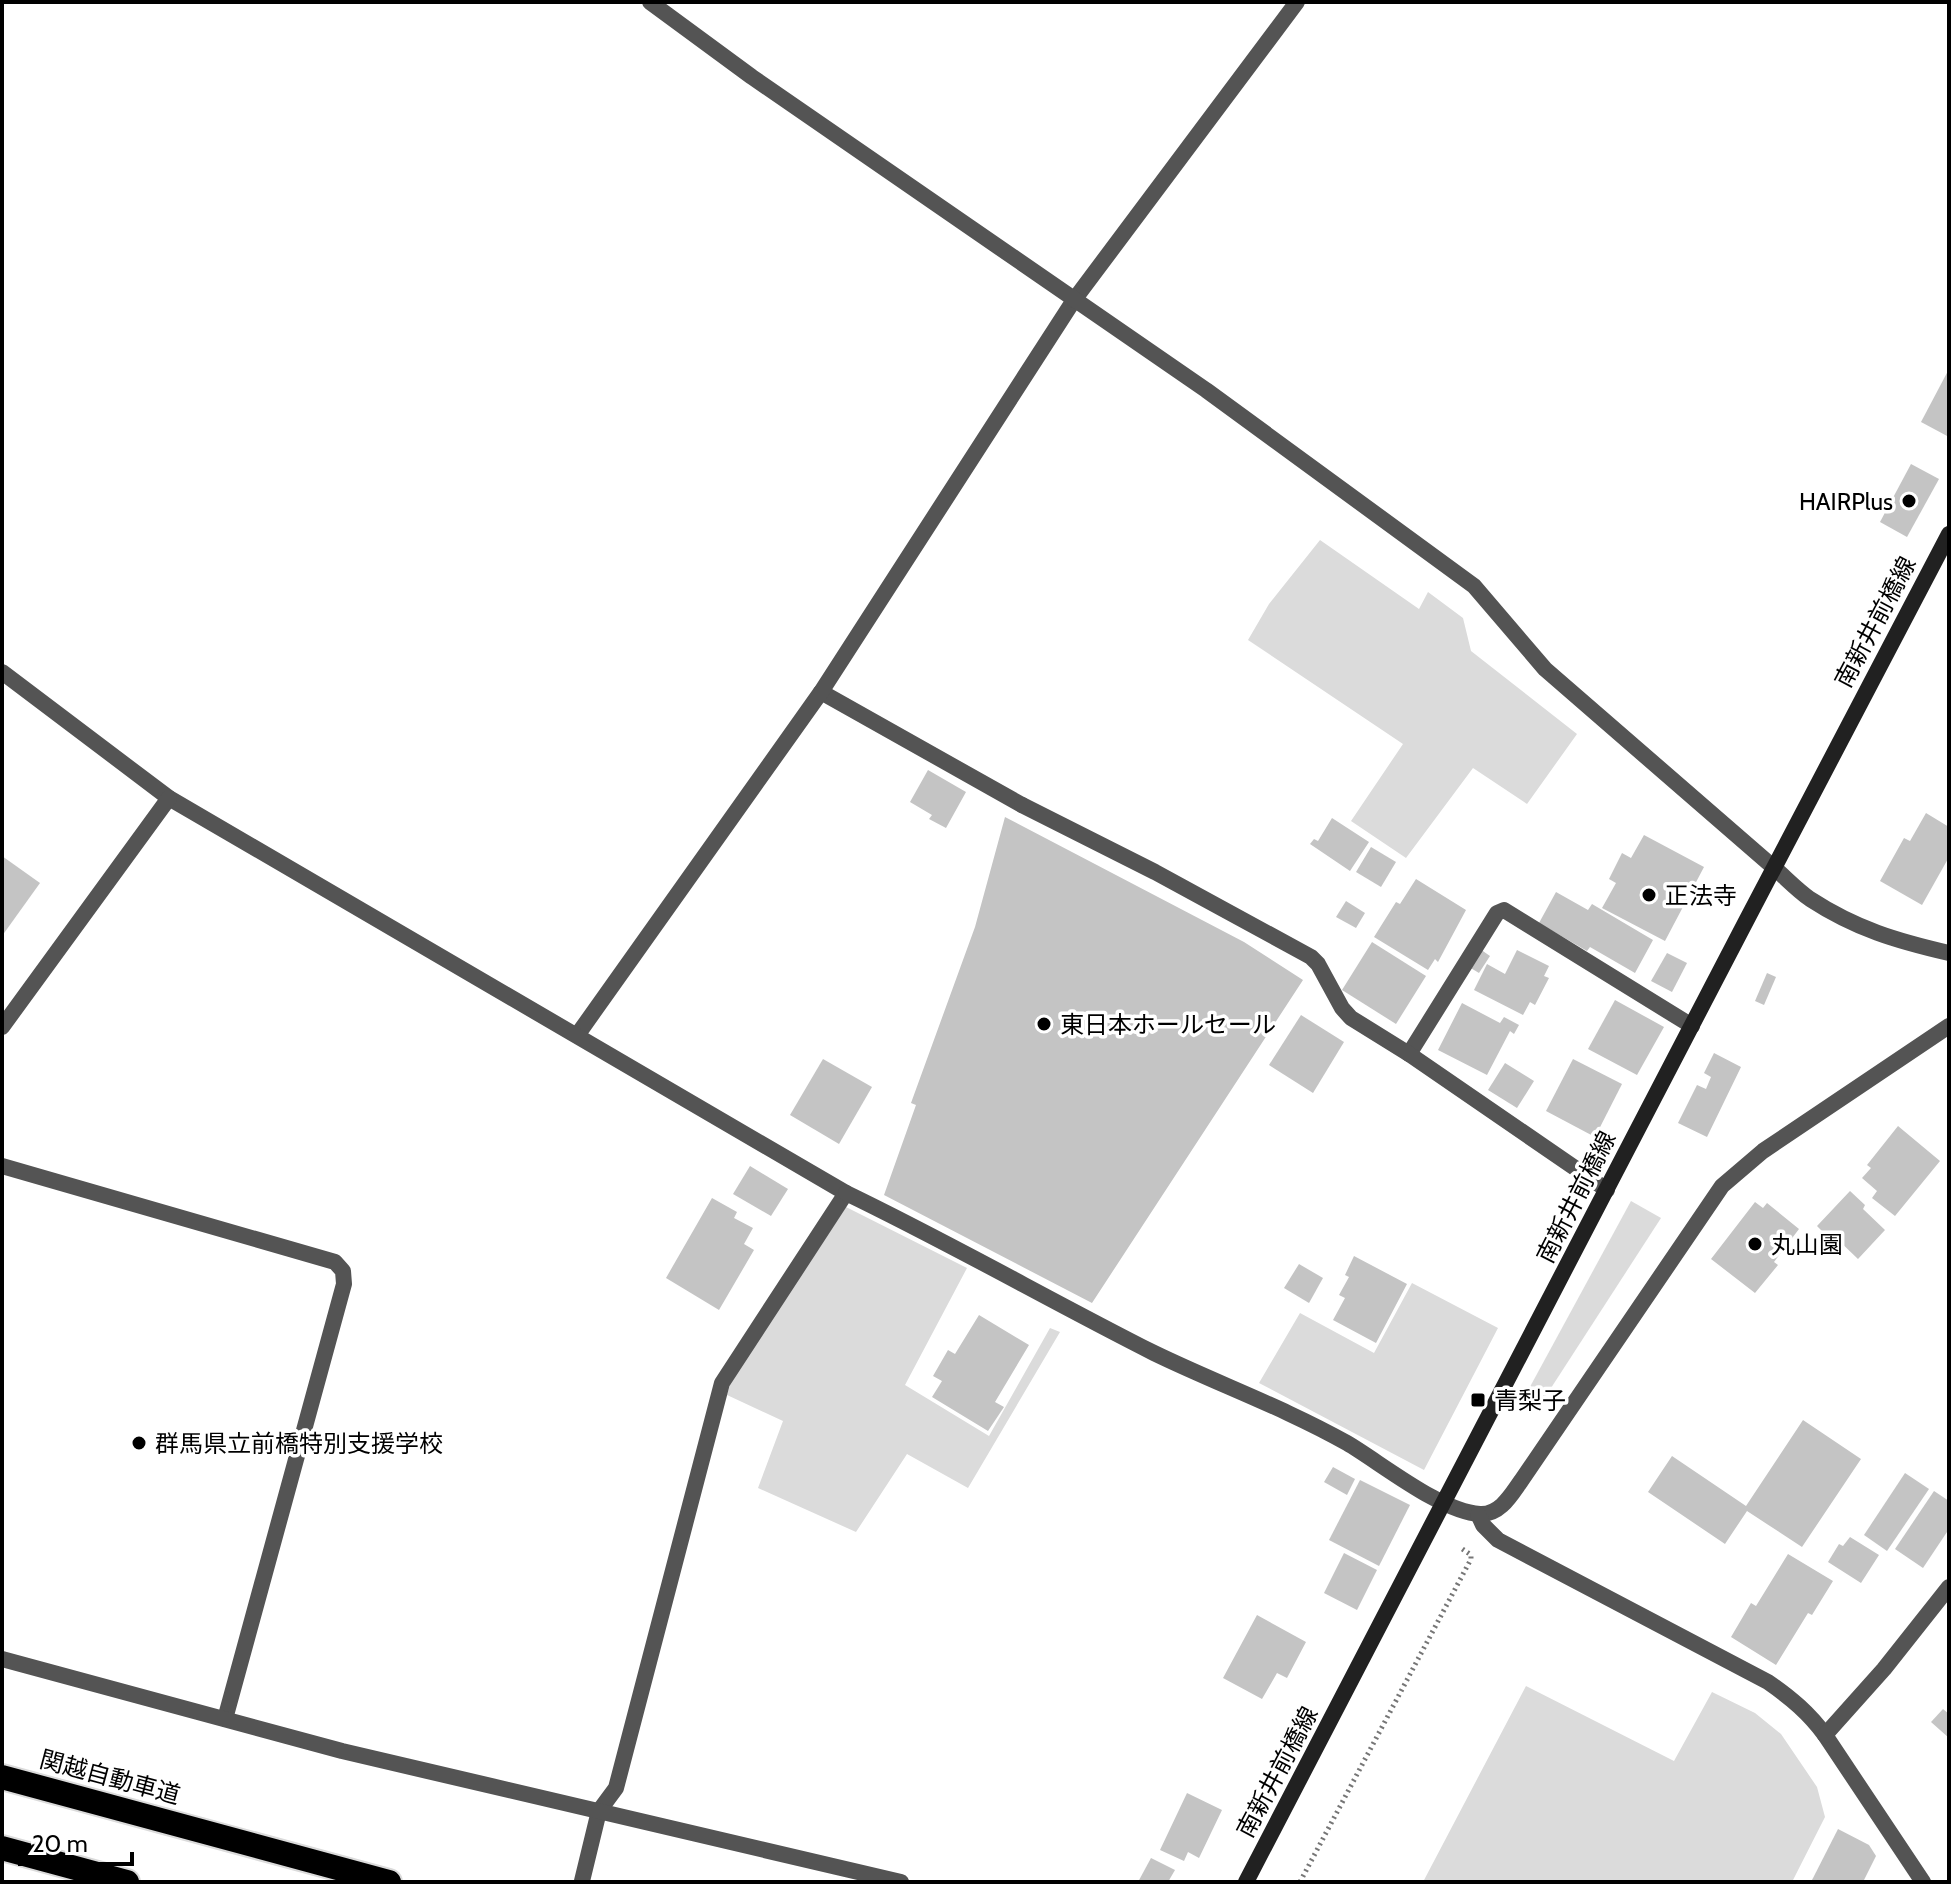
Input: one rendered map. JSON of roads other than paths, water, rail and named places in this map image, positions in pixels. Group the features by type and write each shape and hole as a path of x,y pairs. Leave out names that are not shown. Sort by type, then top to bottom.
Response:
{"highway":[{"name":"関越自動車道","path":"2,1777 389,1882"},
{"path":"2,1848 127,1882"}],"main road":[{"name":"南新井前橋線","path":"1246,1882 1692,1026 1772,866 1949,534"}],"street":[{"path":"650,2 752,77 1206,390 1474,586 1545,669 1809,898 1860,928 1949,953"},
{"path":"578,1034 821,692 1074,300 1297,2"},
{"path":"2,672 169,798 846,1193 1156,1354 1264,1401 1347,1443 1444,1502 1478,1514 1496,1509 1506,1502 1722,1186 1763,1151 1949,1026"},
{"path":"821,692 1022,805 1155,872 1311,957 1351,1018 1409,1054 1607,1190"},
{"path":"2,1027 169,798"},
{"path":"1409,1054 1497,913 1504,910 1692,1026"},
{"path":"2,1166 335,1262 343,1271 344,1284 225,1719"},
{"path":"582,1881 599,1811 616,1788 722,1383 846,1193"},
{"path":"1478,1514 1489,1532 1517,1551 1768,1682 1809,1714 1923,1882"},
{"path":"1825,1735 1949,1587"},
{"path":"2,1659 342,1751 901,1882"}],"place":[{"name":"HAIRPlus","path":"1909,501"},
{"name":"正法寺","path":"1649,895"},
{"name":"東日本ホールセール","path":"1044,1024"},
{"name":"丸山園","path":"1755,1244"},
{"name":"青梨子","path":"1478,1400"},
{"name":"群馬県立前橋特別支援学校","path":"139,1443"}]}
